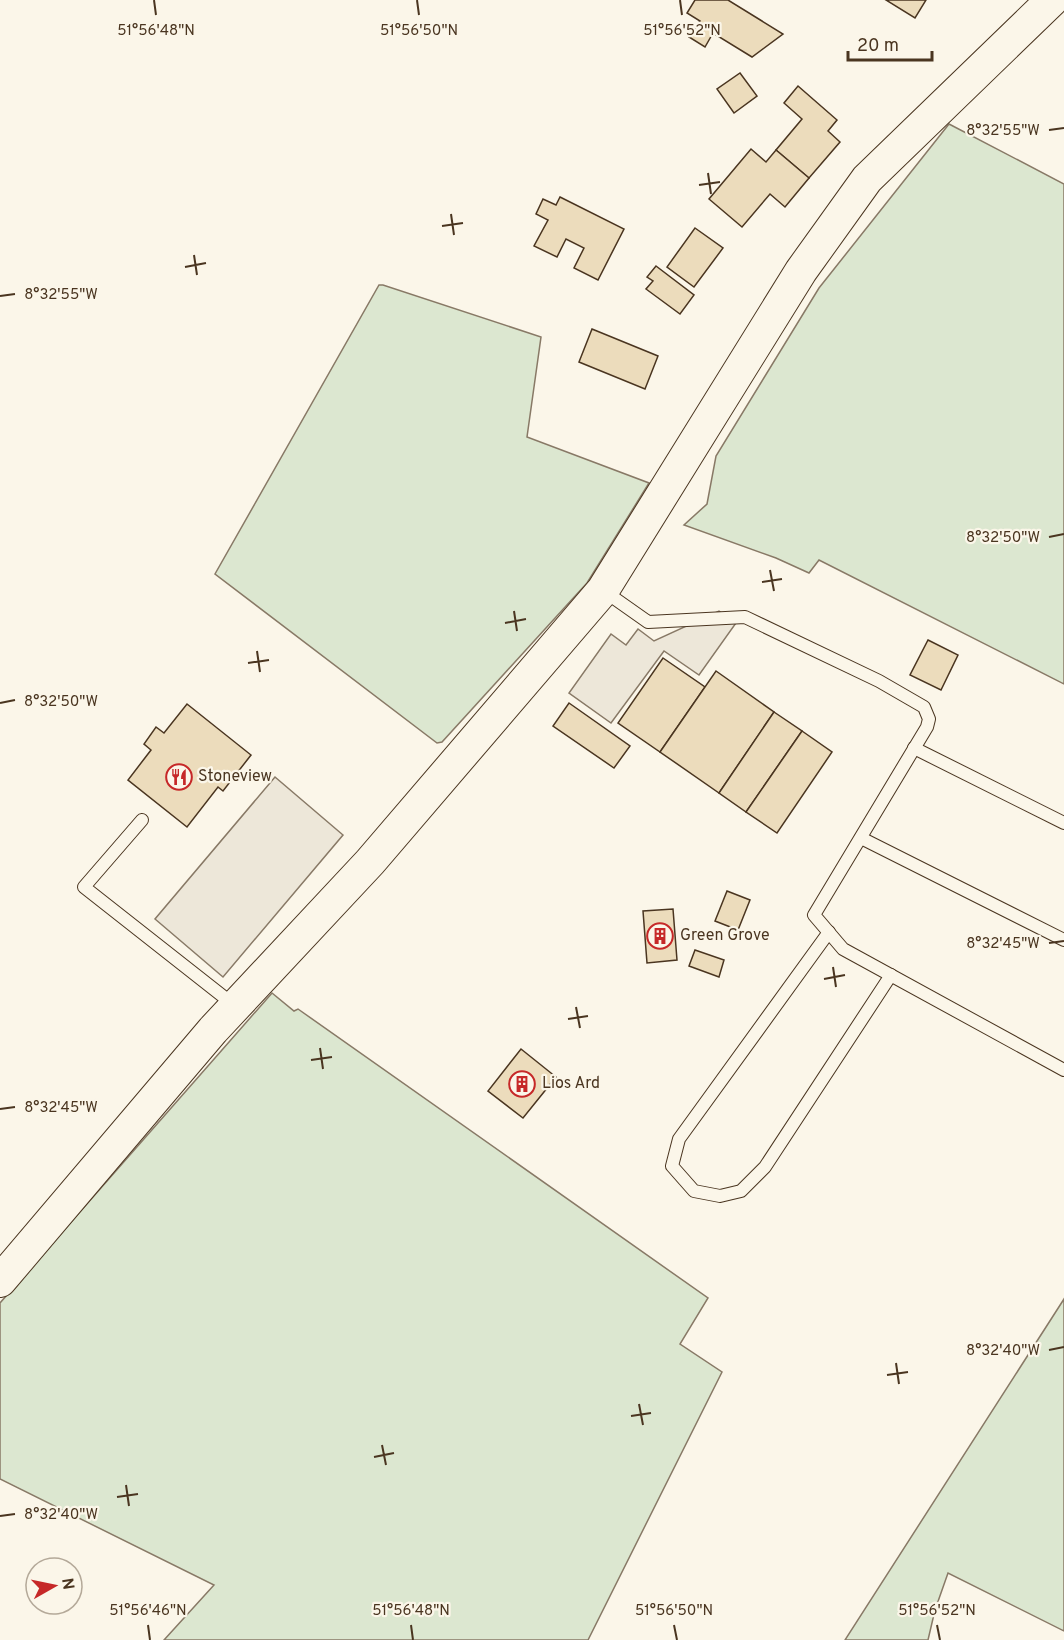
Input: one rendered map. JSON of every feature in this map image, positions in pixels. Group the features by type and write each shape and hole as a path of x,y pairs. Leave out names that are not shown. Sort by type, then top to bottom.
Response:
{"street":[{"path":"0,1281 235,1005 370,862 603,590 801,271 867,179 1052,0"}],"lane":[{"path":"603,590 648,622 745,617 920,702 927,711 927,727 814,915 843,950 1064,1070"},
{"path":"914,748 1064,823"},
{"path":"142,820 84,887 235,1005"},
{"path":"861,837 1064,940"},
{"path":"829,932 679,1139 672,1166 694,1191 720,1196 741,1191 765,1167 891,975"}],"green space":[{"path":"949,124 1064,184 1064,684 819,560 809,573 776,558 684,525 707,504 716,456 819,288"},
{"path":"379,285 541,337 527,437 649,483 587,583 442,742 437,743 215,574"},
{"path":"272,993 294,1011 298,1009 708,1298 680,1344 722,1372 588,1640 164,1640 214,1585 0,1479 0,1303"},
{"path":"1064,1299 1064,1631 948,1573 935,1610 928,1640 845,1640"}],"shaded area":[{"path":"719,611 736,623 699,675 664,651 611,723 569,693 611,634 626,645 638,629 654,641"},
{"path":"275,777 343,835 223,977 155,919"}],"building":[{"path":"695,0 728,0 783,34 752,57 713,33 705,47 689,37 700,21 687,13"},
{"path":"886,0 926,0 915,18"},
{"path":"740,73 757,96 734,113 717,89"},
{"path":"798,86 837,120 828,131 840,142 809,178 776,150 802,119 784,103"},
{"path":"751,149 766,162 776,150 809,178 785,207 770,194 742,227 709,199"},
{"path":"560,197 624,229 598,280 574,268 584,248 566,239 557,257 534,246 548,220 536,214 543,199 556,205"},
{"path":"695,228 723,248 694,287 667,267"},
{"path":"656,266 694,295 680,314 646,289 653,281 647,277"},
{"path":"592,329 658,356 645,389 579,362"},
{"path":"928,640 958,655 941,690 910,675"},
{"path":"663,658 705,687 660,752 618,723"},
{"path":"716,671 774,712 719,793 660,752"},
{"path":"569,703 630,746 614,768 553,726"},
{"path":"187,704 251,755 223,791 218,787 187,827 128,780 151,750 144,744 156,727 164,733"},
{"path":"774,712 802,731 746,812 719,793"},
{"path":"802,731 832,752 777,833 746,812"},
{"path":"727,891 750,900 738,930 715,921"},
{"name":"Green Grove","path":"673,909 677,960 647,963 643,911"},
{"path":"695,950 724,960 719,977 689,966"},
{"name":"Lios Ard","path":"521,1049 556,1077 523,1118 488,1091"}],"place":[{"name":"Stoneview","path":"179,777"},
{"name":"Green Grove","path":"660,936"},
{"name":"Lios Ard","path":"522,1084"}]}
